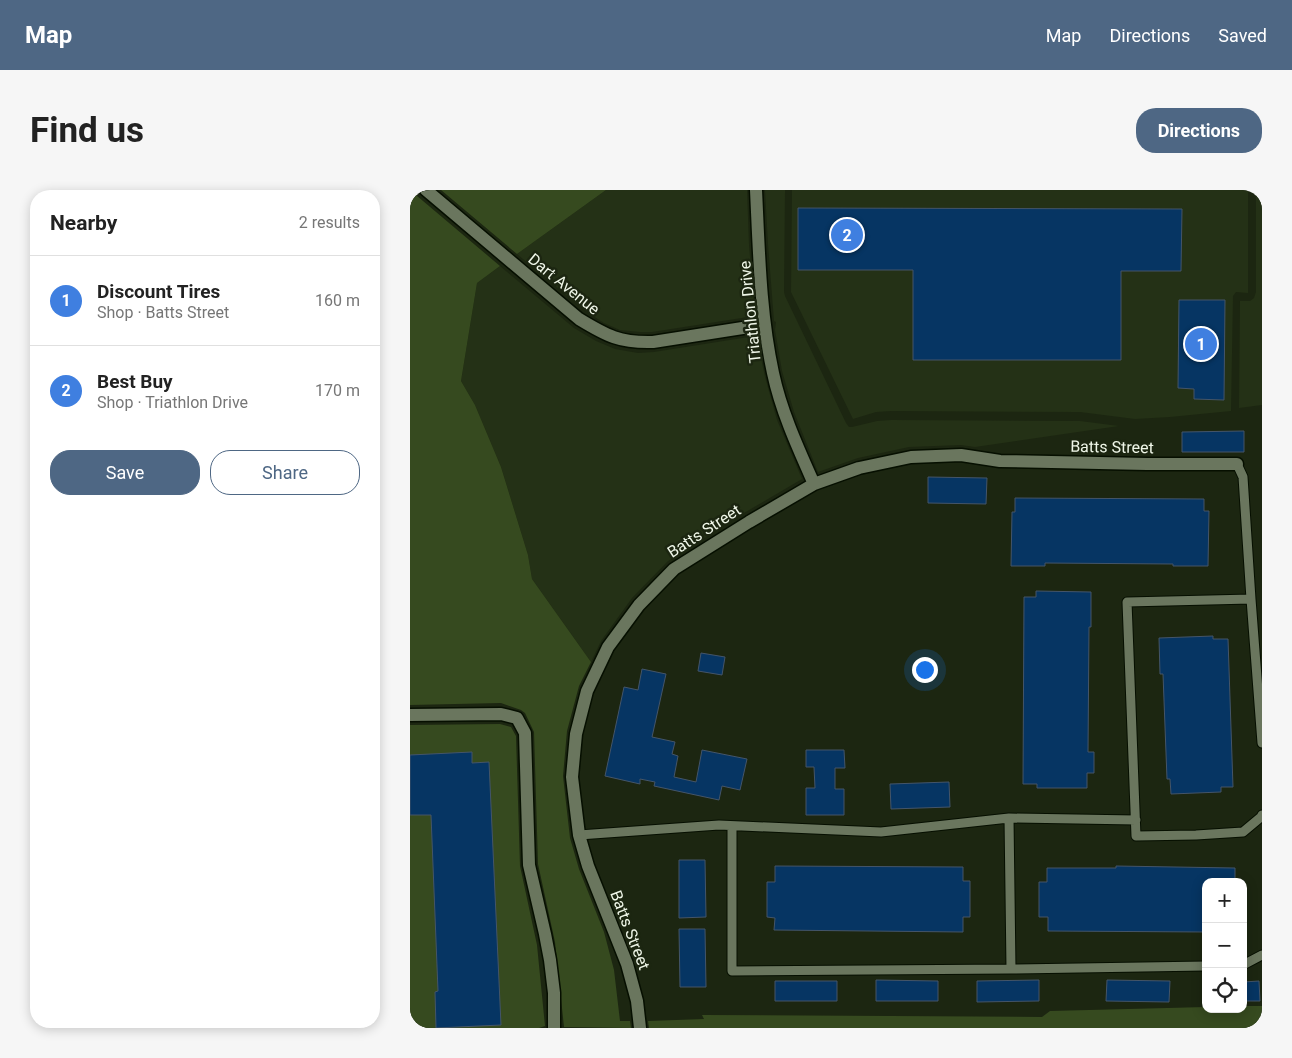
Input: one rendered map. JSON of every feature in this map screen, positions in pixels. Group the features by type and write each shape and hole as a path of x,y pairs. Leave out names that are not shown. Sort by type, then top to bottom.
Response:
{"street":[{"name":"Dart Avenue","path":"426,190 579,319 618,340 639,343 749,327 765,330"},
{"name":"Triathlon Drive","path":"756,190 765,330 773,374 786,416 814,484"},
{"name":"Batts Street","path":"640,1028 637,1001 627,964 588,866 579,835 572,777 576,734 587,691 608,647 639,605 674,569 814,484 859,468 911,457 961,455 1000,461 1237,464"},
{"path":"410,715 501,714 517,718 525,733 529,865 550,960 554,993 554,1028"}],"lane":[{"path":"1237,464 1243,477 1262,743"},
{"path":"1251,599 1127,602 1136,836 1242,832 1262,815"},
{"path":"579,835 719,825 881,832 1009,818 1136,820"},
{"path":"1009,818 1011,969"},
{"path":"732,826 732,971 1202,966"},
{"path":"1247,963 1262,955"}],"shaded area":[{"path":"410,190 500,266 477,283 461,381 475,405 501,467 528,555 532,579 591,662 579,686 567,731 563,776 570,838 579,869 604,932 614,970 620,1021 630,1021 631,1028 564,1027 555,942 538,864 534,732 525,713 501,703 410,705"},
{"path":"441,190 606,190 517,254"},
{"path":"606,190 747,190 755,318 748,317 652,332 620,330 604,323 584,310 517,254"},
{"path":"765,190 785,190 785,296 849,427 891,420 1080,421 1119,426 975,447 961,445 909,447 858,458 818,472 794,412 782,371 775,330 776,322 774,321"},
{"path":"792,190 1248,190 1248,293 1236,292 1233,296 1231,411 1135,419 1080,412 891,411 876,412 853,419 791,292"},
{"path":"1256,190 1262,190 1262,405 1239,408 1240,301 1250,301 1254,298 1256,292"},
{"path":"500,266 574,328 596,341 615,349 638,353 654,352 749,337 757,339 777,420 802,479 668,561 632,598 601,641 591,662 532,579 528,555 501,467 475,405 461,381 477,283"},
{"path":"500,724 511,727 516,736 520,866 537,945 545,1026 539,1028 410,1028 410,725"},
{"path":"1247,1006 1262,1006 1262,1028 649,1028 648,1021 704,1019 702,1015 1042,1017 1050,1011 1202,1007 1202,1013 1247,1013"}],"building":[{"path":"798,208 1182,209 1181,271 1121,271 1121,360 913,360 913,270 798,270"},
{"path":"1179,300 1225,300 1224,400 1194,399 1194,389 1178,388"},
{"path":"1244,431 1244,452 1182,452 1182,432"},
{"path":"928,477 987,478 986,504 928,503"},
{"path":"1015,498 1204,499 1204,511 1209,511 1208,566 1045,563 1045,566 1011,566 1012,512 1015,512"},
{"path":"1036,591 1091,592 1088,752 1094,752 1094,773 1087,773 1087,788 1037,788 1037,784 1023,784 1024,597 1036,597"},
{"path":"1213,636 1213,639 1228,639 1233,787 1221,787 1221,792 1171,794 1170,779 1167,779 1163,674 1160,674 1159,638"},
{"path":"701,653 725,657 722,675 698,671"},
{"path":"642,669 666,674 652,737 675,742 672,754 678,756 674,777 696,782 702,750 747,759 740,790 722,786 719,800 654,786 655,782 640,779 640,784 605,776 624,687 638,690"},
{"path":"806,750 844,750 845,768 835,768 835,789 844,789 844,815 806,815 806,788 815,788 814,767 806,767"},
{"path":"472,752 472,763 489,762 501,1025 436,1028 435,992 438,991 431,815 410,815 410,755"},
{"path":"949,782 950,807 891,809 890,784"},
{"path":"679,860 705,860 706,917 679,918"},
{"path":"775,866 963,867 963,881 970,881 970,917 963,917 963,932 774,930 775,918 767,917 767,882 775,882"},
{"path":"1116,866 1235,868 1235,878 1202,878 1202,932 1048,931 1048,917 1039,917 1039,882 1047,882 1047,868 1116,868"},
{"path":"679,929 705,929 706,987 680,987"},
{"path":"876,980 938,981 938,1001 876,1001"},
{"path":"1039,980 1039,1001 977,1002 977,981"},
{"path":"1107,980 1170,981 1169,1002 1106,1001"},
{"path":"775,981 837,981 837,1001 775,1001"},
{"path":"1259,981 1260,1001 1247,1001 1247,982"}],"place":[{"name":"Best Buy","path":"847,235"},
{"name":"Discount Tires","path":"1201,344"}]}
